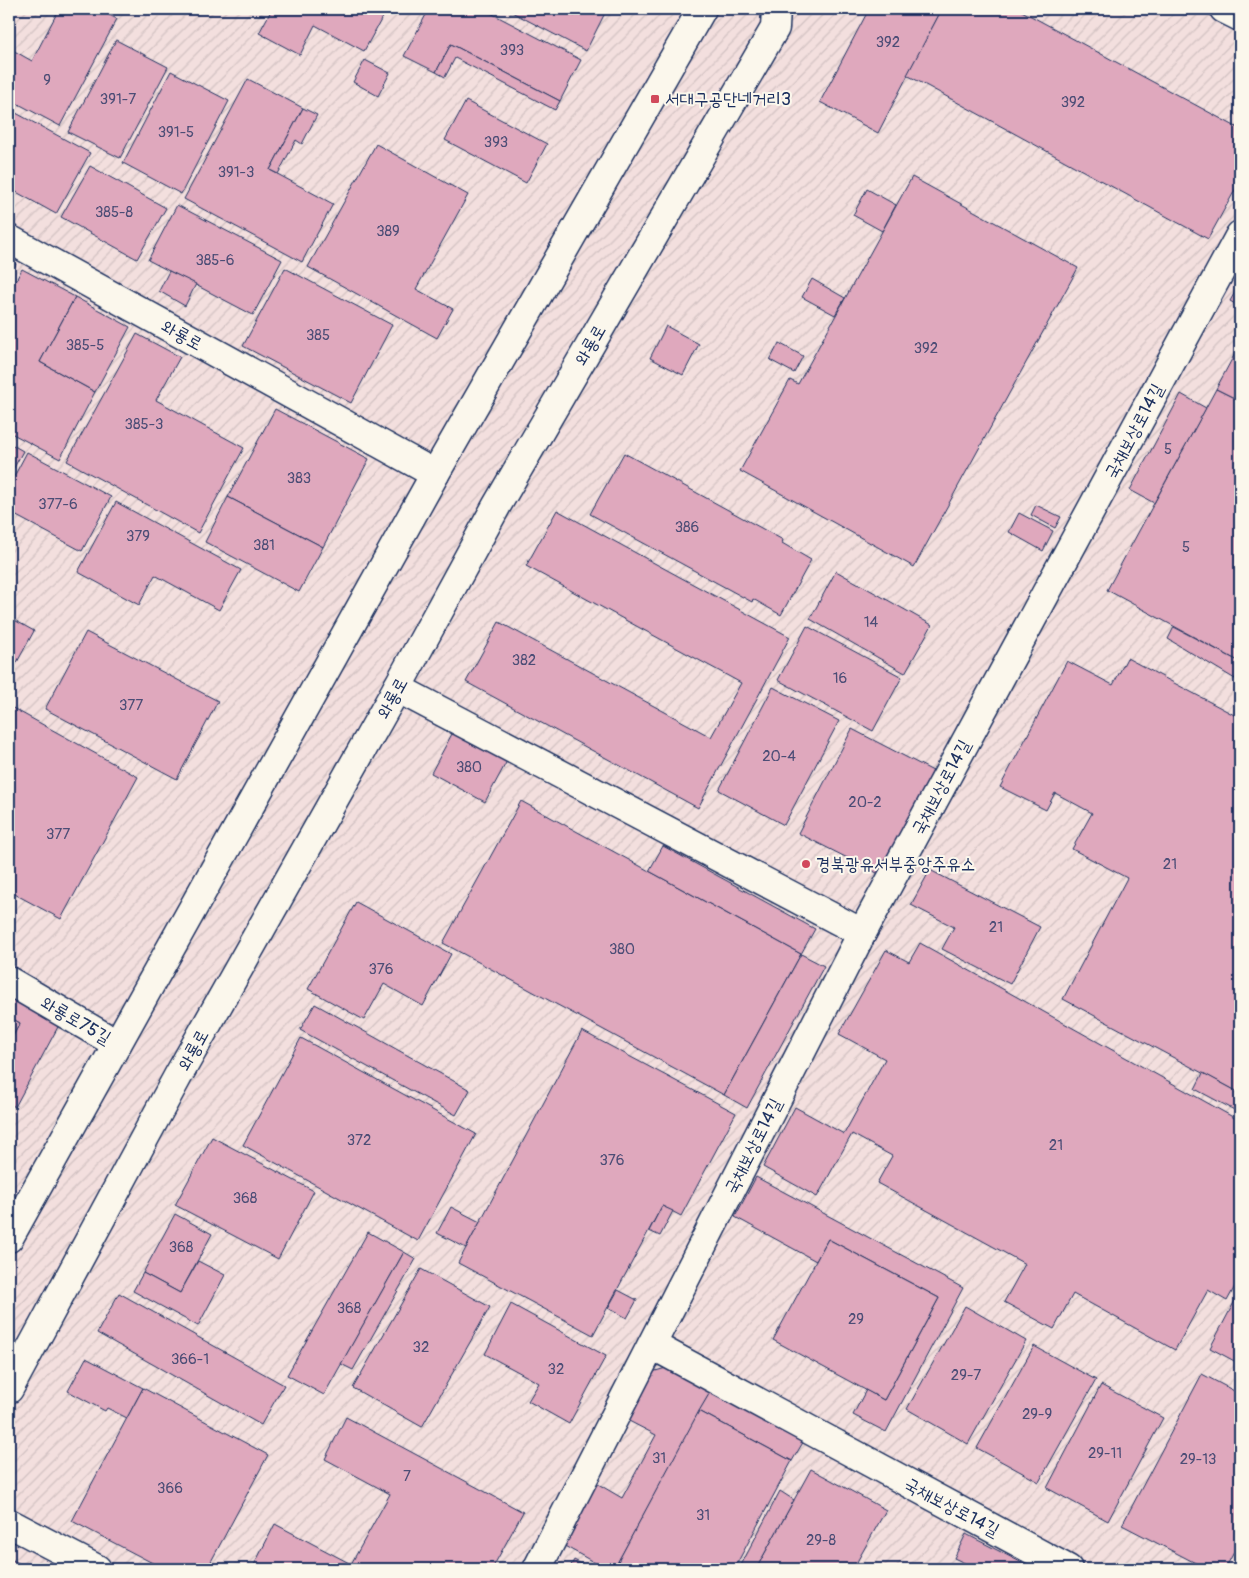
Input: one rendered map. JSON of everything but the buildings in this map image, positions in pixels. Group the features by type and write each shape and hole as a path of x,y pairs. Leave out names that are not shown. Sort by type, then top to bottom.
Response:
{"street":[{"path":"9,1238 435,474 702,9"},
{"name":"와룡로","path":"9,1389 178,1076 397,688 497,505 775,28 776,9"},
{"path":"1224,9 1240,17"},
{"name":"국채보상로14길","path":"537,1569 862,934 1240,234"},
{"name":"와룡로","path":"9,240 435,474"},
{"path":"397,688 862,934"},
{"name":"와룡로75길","path":"9,981 118,1044"},
{"name":"국채보상로14길","path":"652,1345 1068,1569"},
{"path":"9,1523 97,1569"}],"shaded area":[{"path":"9,9 1240,9 1240,1569 9,1569"}],"place":[{"name":"서대구공단네거리3","path":"655,99"},
{"name":"경북광유서부중앙주유소","path":"806,864"}]}
